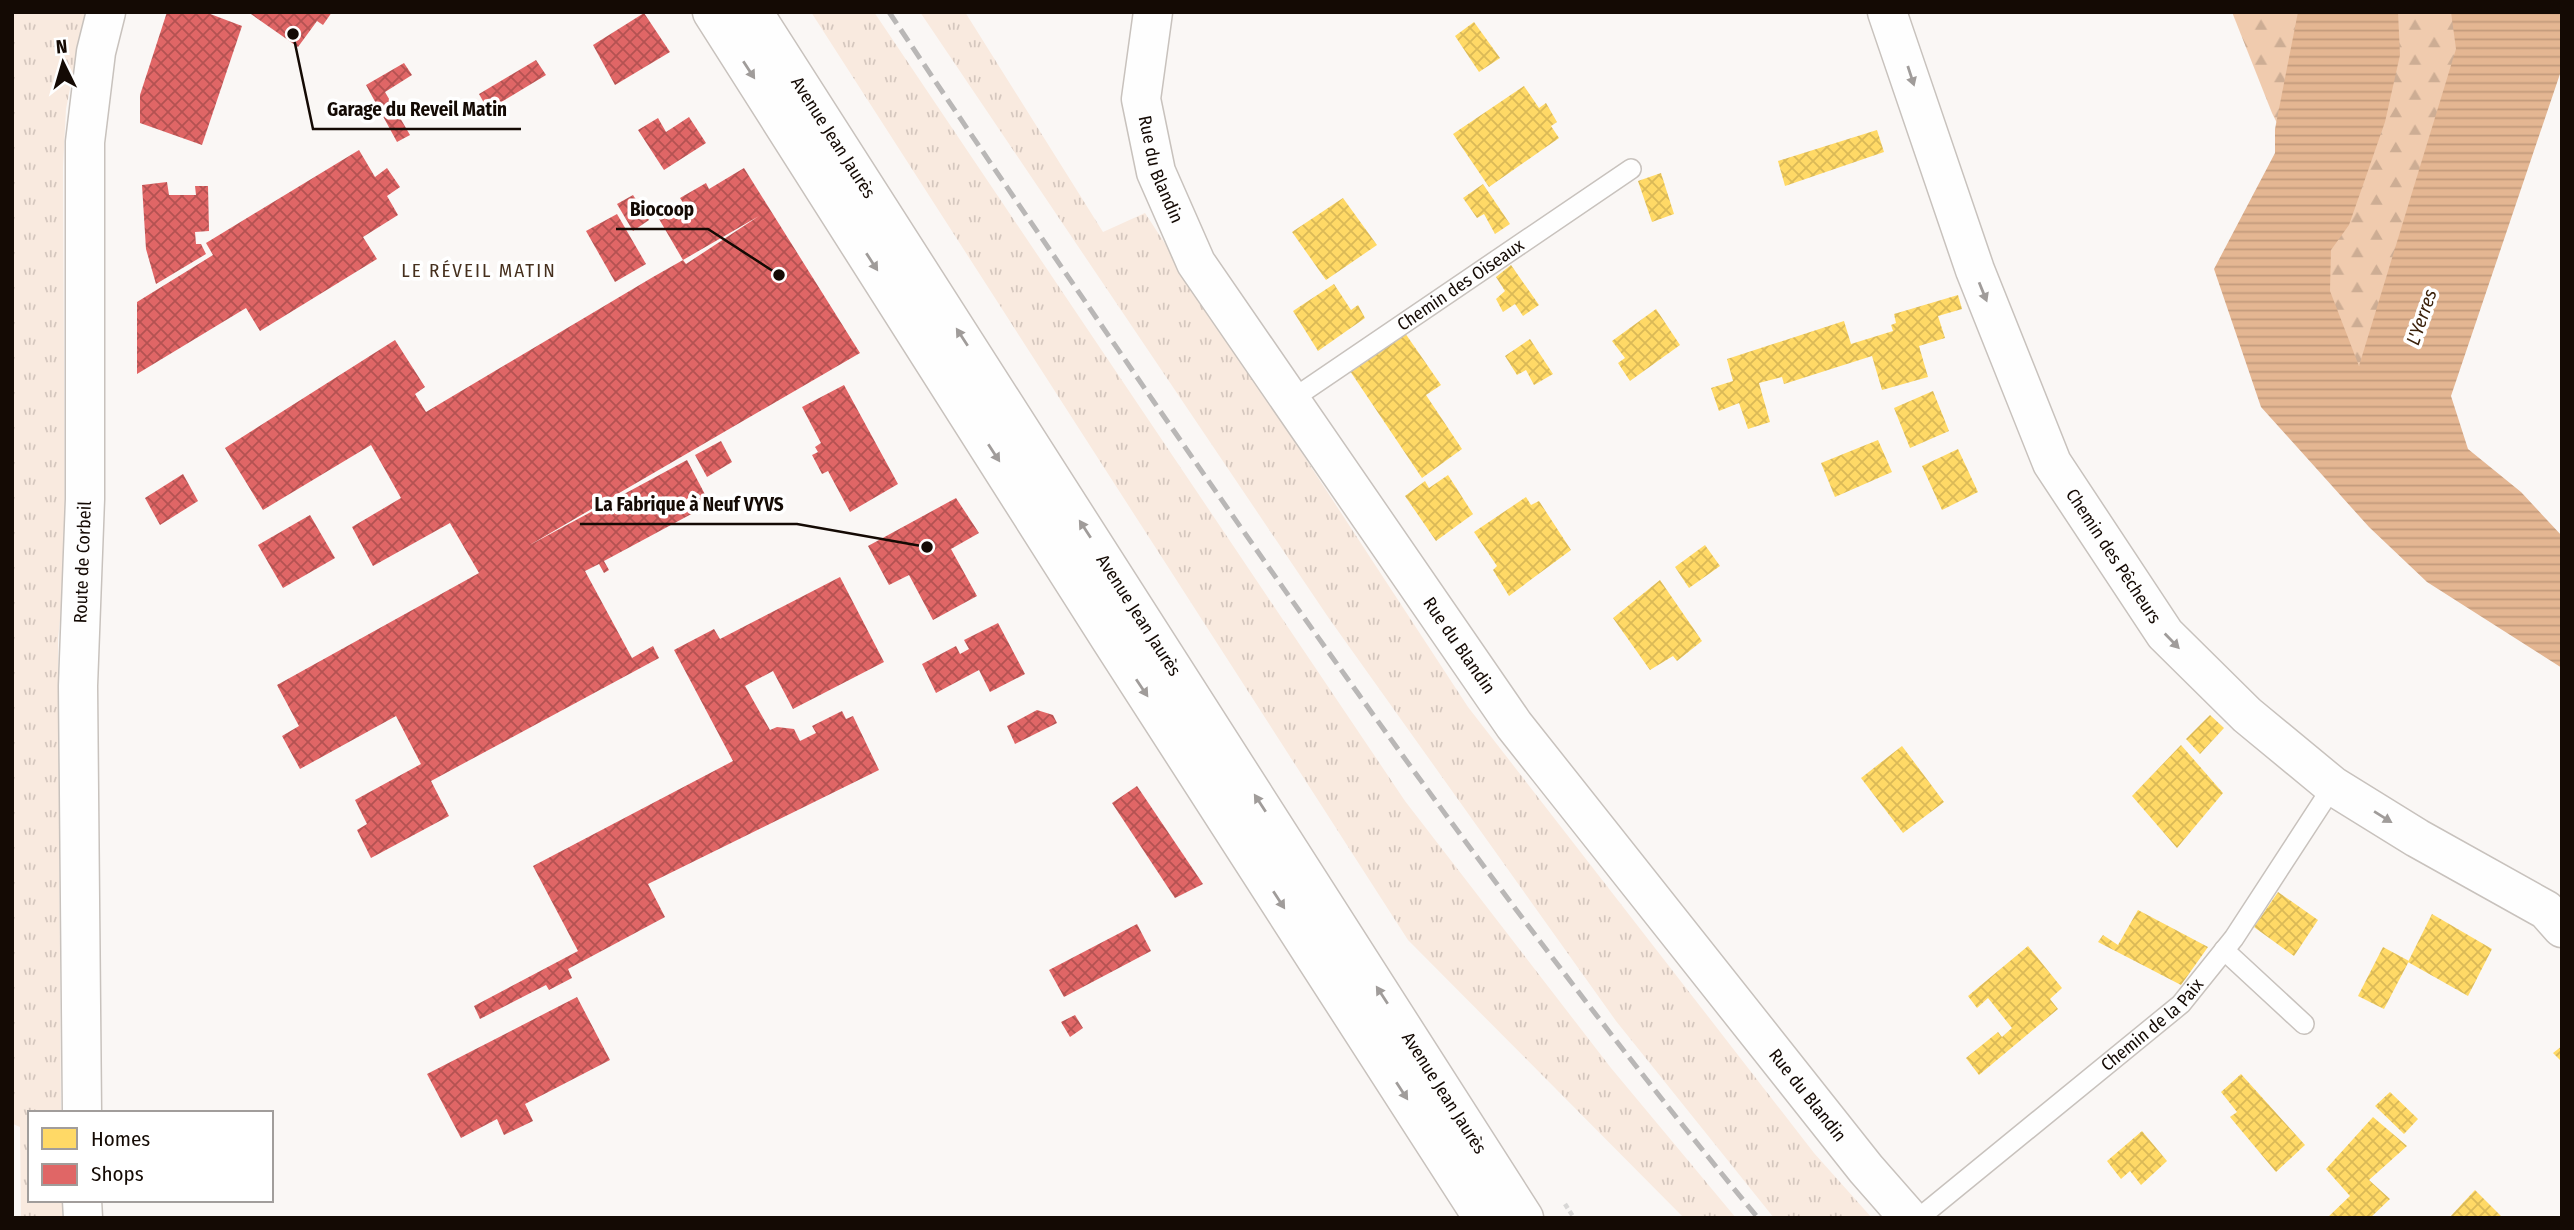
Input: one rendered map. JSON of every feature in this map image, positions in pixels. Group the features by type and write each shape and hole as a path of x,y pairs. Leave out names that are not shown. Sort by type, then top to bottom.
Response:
{"main road":[{"name":"Route de Corbeil","path":"82,1111 78,685 85,511 84,165 88,99 106,12"},
{"path":"712,12 1483,1218"},
{"name":"Avenue Jean Jaurès","path":"753,12 1524,1218"},
{"name":"Rue du Blandin","path":"1153,12 1141,99 1156,172 1196,263 1514,724 1866,1169 1909,1218"},
{"name":"Chemin des Pêcheurs","path":"1887,12 1975,270 2052,463 2165,634 2247,715 2333,786 2417,838 2546,910 2562,928"}],"lane":[{"name":"Chemin des Oiseaux","path":"1291,400 1631,169"},
{"path":"1111,640 1141,617"},
{"name":"Chemin de la Paix","path":"1919,1218 2182,1004 2224,950 2333,786"},
{"path":"2224,950 2304,1024"}],"green space":[{"path":"12,12 85,12 66,109 63,167 65,570 58,639 61,1111 28,1111 28,1202 62,1202 62,1218 21,1218 20,1127 13,1124"},
{"path":"811,12 874,12 1405,801 1611,1068 1736,1218 1684,1218 1408,940"},
{"path":"920,12 965,12 1103,232 1145,213 1468,707 1814,1153 1872,1218 1774,1218 1616,1021 1328,617"},
{"path":"2232,12 2319,12 2293,155 2272,113"},
{"path":"2378,12 2498,12 2378,356 2341,375 2292,256"}],"water":[{"name":"L'Yerres","path":"2298,12 2398,12 2400,55 2385,122 2349,225 2331,250 2330,291 2359,366 2456,49 2451,12 2562,12 2562,68 2451,396 2468,449 2521,492 2562,536 2562,668 2427,582 2369,527 2261,407 2214,269 2275,153 2275,129"}],"building: Homes":[{"path":"1474,22 1500,58 1479,72 1455,36"},
{"path":"1524,86 1539,108 1546,103 1557,122 1551,126 1559,138 1489,187 1453,134"},
{"path":"1877,130 1884,152 1785,186 1778,161"},
{"path":"1661,173 1674,214 1652,222 1638,181"},
{"path":"1483,184 1510,224 1495,234 1484,214 1477,218 1463,198"},
{"path":"1343,198 1377,245 1326,280 1292,232"},
{"path":"1511,265 1539,305 1523,316 1515,304 1503,312 1496,299 1505,291 1496,277"},
{"path":"1334,284 1351,310 1358,305 1365,318 1318,351 1293,311"},
{"path":"1958,295 1962,309 1938,316 1945,338 1919,346 1928,377 1882,390 1872,356 1784,384 1782,377 1759,383 1770,422 1748,429 1739,403 1719,411 1711,388 1733,381 1727,359 1844,321 1851,344 1893,331 1891,325 1896,323 1894,314"},
{"path":"1656,309 1680,345 1630,381 1618,363 1625,358 1612,341"},
{"path":"1405,333 1441,385 1426,395 1462,449 1422,478 1350,371"},
{"path":"1530,339 1553,374 1534,385 1526,370 1517,375 1505,356"},
{"path":"1933,391 1949,431 1910,448 1894,408"},
{"path":"1878,440 1892,472 1835,497 1821,463"},
{"path":"1958,449 1978,492 1942,510 1922,466"},
{"path":"1448,475 1473,514 1436,541 1405,496 1425,481 1429,488"},
{"path":"1526,497 1531,505 1539,501 1571,550 1509,596 1493,570 1497,566 1474,532"},
{"path":"1705,545 1720,566 1689,588 1675,567"},
{"path":"1660,580 1702,641 1677,661 1673,656 1650,670 1613,618"},
{"path":"2210,715 2224,728 2200,754 2186,739"},
{"path":"2181,745 2223,793 2177,848 2132,796"},
{"path":"1902,746 1944,802 1903,833 1861,778"},
{"path":"2278,892 2318,920 2294,956 2254,927"},
{"path":"2138,910 2208,947 2181,985 2098,942 2103,935 2118,945"},
{"path":"2432,914 2492,949 2468,996 2408,962"},
{"path":"2028,946 2062,988 2050,999 2058,1009 1979,1075 1966,1058 1998,1032 2002,1037 2012,1028 1988,998 1977,1008 1968,996"},
{"path":"2383,947 2409,961 2384,1009 2358,996"},
{"path":"2562,1046 2562,1062 2553,1053"},
{"path":"2241,1074 2305,1145 2276,1172 2230,1117 2237,1112 2221,1092"},
{"path":"2390,1092 2418,1119 2404,1134 2375,1106"},
{"path":"2373,1117 2407,1146 2369,1180 2390,1199 2370,1218 2327,1218 2350,1196 2326,1169"},
{"path":"2142,1131 2167,1161 2141,1185 2130,1171 2121,1179 2107,1161"},
{"path":"2475,1190 2503,1218 2449,1218"}],"building: Shops":[{"path":"167,12 205,12 242,26 202,145 140,123 140,95"},
{"path":"248,12 332,12 323,25 317,21 298,47"},
{"path":"644,13 670,52 615,85 593,45"},
{"path":"536,60 546,75 488,110 479,94"},
{"path":"404,63 412,75 385,92 410,135 397,142 366,85"},
{"path":"689,117 706,143 664,170 638,130 658,118 666,132"},
{"path":"359,150 375,177 387,168 400,187 387,196 398,215 363,237 377,259 260,331 246,308 137,374 137,302 213,255 206,243"},
{"path":"744,168 860,353 528,546 687,460 710,504 604,561 609,570 604,573 599,564 585,571 632,658 653,646 659,658 431,781 449,816 371,858 357,830 367,824 355,800 421,764 396,716 300,769 282,736 299,726 277,685 479,573 450,523 373,566 352,527 401,498 371,445 263,510 225,448 395,340 425,387 415,394 426,412 683,260 659,219 684,204 680,198 706,183 709,189","holes":["759,216 686,264 683,260"]},
{"path":"167,182 169,195 196,195 195,186 208,186 209,231 195,232 196,244 201,244 206,254 156,284 146,249 142,185"},
{"path":"633,195 649,220 633,231 617,204"},
{"path":"617,214 646,264 615,282 586,231"},
{"path":"844,385 898,484 850,512 828,471 822,474 812,455 818,452 815,447 821,443 802,407"},
{"path":"721,441 732,462 707,477 695,455"},
{"path":"183,474 198,501 160,525 145,498"},
{"path":"956,498 979,533 951,549 977,596 933,620 909,575 889,585 868,546"},
{"path":"310,515 335,558 283,588 258,545"},
{"path":"840,577 884,662 793,709 773,671 745,686 770,730 777,727 794,729 800,741 816,733 812,726 842,711 846,719 853,716 879,770 648,884 665,917 568,969 572,978 549,990 546,985 480,1019 474,1006 578,951 533,866 733,761 674,650 714,629 720,639"},
{"path":"998,623 1025,674 990,692 979,670 936,693 922,664 956,646 960,654 969,649 964,640"},
{"path":"1037,710 1053,715 1057,723 1015,744 1007,726"},
{"path":"1137,786 1203,884 1175,898 1112,803"},
{"path":"1137,924 1151,951 1064,997 1049,970"},
{"path":"577,997 610,1060 525,1104 533,1121 504,1135 497,1119 461,1138 427,1074"},
{"path":"1075,1015 1083,1028 1070,1037 1061,1022"}],"railway":[{"path":"889,12 1154,402 1373,714 1600,1019 1758,1218"}],"place":[{"name":"Garage du Reveil Matin","path":"293,34"},
{"name":"Biocoop","path":"779,275"},
{"name":"La Fabrique à Neuf VYVS","path":"927,547"}],"district":[{"name":"LE RÉVEIL MATIN","path":"479,270"}]}
